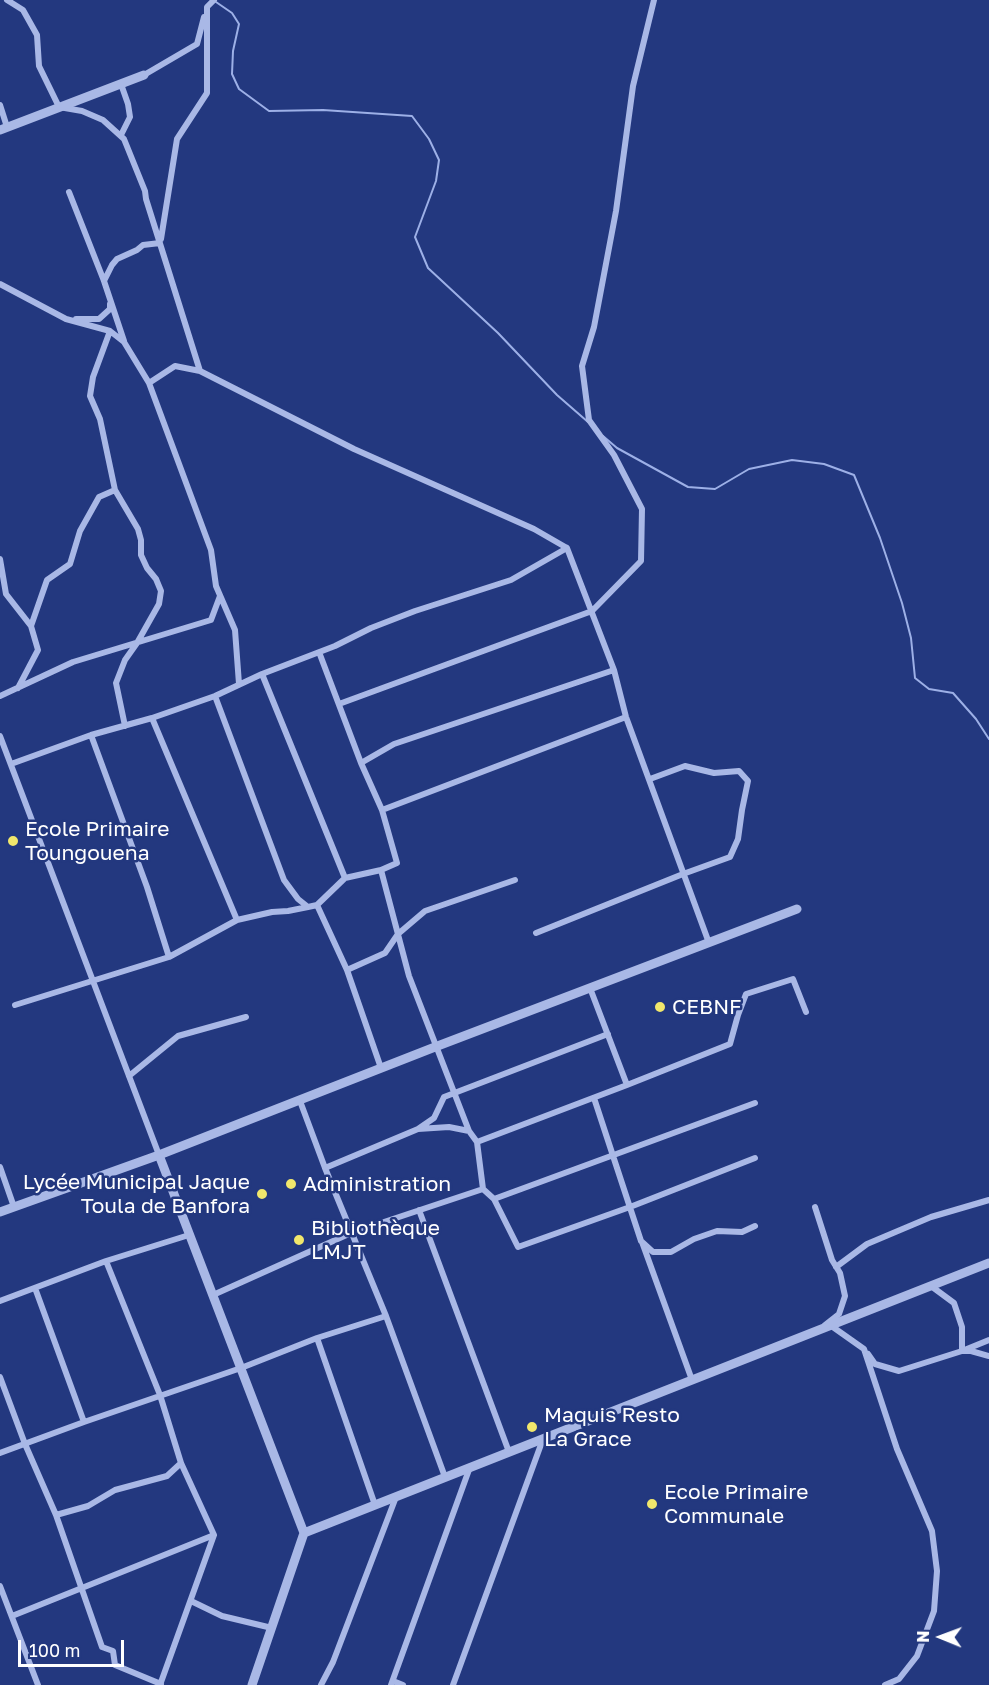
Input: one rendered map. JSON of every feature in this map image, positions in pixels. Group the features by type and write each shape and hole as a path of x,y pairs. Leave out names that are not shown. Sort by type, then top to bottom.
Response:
{"street":[{"path":"7,0 23,10 37,35 39,66 59,107"},
{"path":"0,105 3,128 144,75 196,44 207,7 214,0"},
{"path":"339,704 592,611 641,561 642,509 614,456 589,420 582,366 594,327 616,211 633,86 654,0"},
{"path":"160,243 177,139 207,93 207,7"},
{"path":"121,84 130,117 121,135"},
{"path":"59,107 82,111 103,120 121,135 145,191 200,371"},
{"path":"69,192 120,324 124,342 149,383 211,550 216,586 236,630 239,684"},
{"path":"104,281 117,259 143,245 160,243"},
{"path":"0,284 66,319 110,331 124,342"},
{"path":"66,319 99,319 110,309 110,300"},
{"path":"110,331 93,377 90,396 99,419 115,490 138,529 141,555 161,591 159,604 125,660 116,683 125,726"},
{"path":"149,383 175,366 200,371 354,449 534,529 567,548 614,670 626,717 709,943"},
{"path":"31,626 46,580 70,564 80,531 99,497 115,490"},
{"path":"11,764 91,735 152,718 215,696 371,628 415,611 511,580 567,548"},
{"path":"0,559 6,594 31,626 38,650 17,689"},
{"path":"0,696 73,662 211,620 220,595"},
{"path":"15,1005 169,957 237,920 318,905 345,878 381,870 396,863 382,810 361,763 319,652"},
{"path":"361,763 394,744 614,670"},
{"path":"262,674 345,878"},
{"path":"215,696 284,880 298,899 308,907"},
{"path":"382,810 626,717"},
{"path":"152,718 237,920"},
{"path":"91,735 147,886 169,957"},
{"path":"0,736 304,1533 252,1685"},
{"path":"536,933 730,857 738,839 748,781 739,771 714,773 685,766 650,779"},
{"path":"381,870 409,976 469,1131 477,1142 483,1189 494,1199 518,1247 630,1207 755,1158"},
{"path":"347,970 385,953 398,934 425,911 515,880"},
{"path":"318,905 347,970 381,1068"},
{"path":"0,1212 159,1155 797,909"},
{"path":"477,1142 730,1044 746,994 793,979 806,1012"},
{"path":"590,988 627,1085"},
{"path":"129,1076 178,1036 246,1017"},
{"path":"325,1168 418,1129 434,1118 444,1097 454,1092 608,1034"},
{"path":"594,1098 641,1241 692,1380"},
{"path":"300,1101 386,1316 445,1478"},
{"path":"494,1199 755,1102"},
{"path":"418,1129 448,1127 469,1131"},
{"path":"0,1167 14,1207"},
{"path":"213,1295 351,1233 483,1189"},
{"path":"836,1267 867,1244 931,1217 989,1200"},
{"path":"815,1207 831,1260 840,1273 845,1296 839,1314 825,1327"},
{"path":"419,1210 509,1452"},
{"path":"641,1241 653,1252 671,1251 694,1239 717,1231 742,1232 755,1226"},
{"path":"0,1301 106,1261 189,1235"},
{"path":"0,1377 25,1444 56,1515 102,1647 113,1652 115,1665 161,1685 214,1535 181,1463 160,1395 106,1261"},
{"path":"304,1533 989,1263"},
{"path":"930,1285 954,1303 962,1327 962,1351"},
{"path":"35,1288 84,1422"},
{"path":"0,1453 241,1368 317,1338 386,1316"},
{"path":"825,1327 864,1349 875,1364 899,1371 989,1340"},
{"path":"317,1338 375,1505"},
{"path":"864,1349 897,1449 932,1531 937,1571 934,1611 917,1656 899,1679 885,1685"},
{"path":"962,1351 972,1351 989,1356"},
{"path":"453,1685 544,1438"},
{"path":"56,1515 88,1506 115,1490 167,1476 181,1463"},
{"path":"403,1685 392,1683 470,1467"},
{"path":"321,1685 333,1662 396,1497"},
{"path":"12,1616 214,1535"},
{"path":"0,1586 38,1685"},
{"path":"191,1601 222,1616 272,1628"}],"waterway":[{"path":"216,2 232,13 239,24 233,51 232,74 239,89 269,111 323,110 412,116 429,139 439,160 436,181 415,237 428,268 498,333 557,395 588,422"},
{"path":"603,436 617,448 688,487 715,489 749,469 792,460 824,464 854,475 880,538 902,603 911,638 915,678 929,689 953,693 976,719 989,739"}],"place":[{"name":"Ecole Primaire Toungouena","path":"13,841"},
{"name":"CEBNF","path":"660,1007"},
{"name":"Administration","path":"291,1184"},
{"name":"Lycée Municipal Jaque Toula de Banfora","path":"262,1194"},
{"name":"Bibliothèque LMJT","path":"299,1240"},
{"name":"Maquis Resto La Grace","path":"532,1427"},
{"name":"Ecole Primaire Communale","path":"652,1504"}]}
